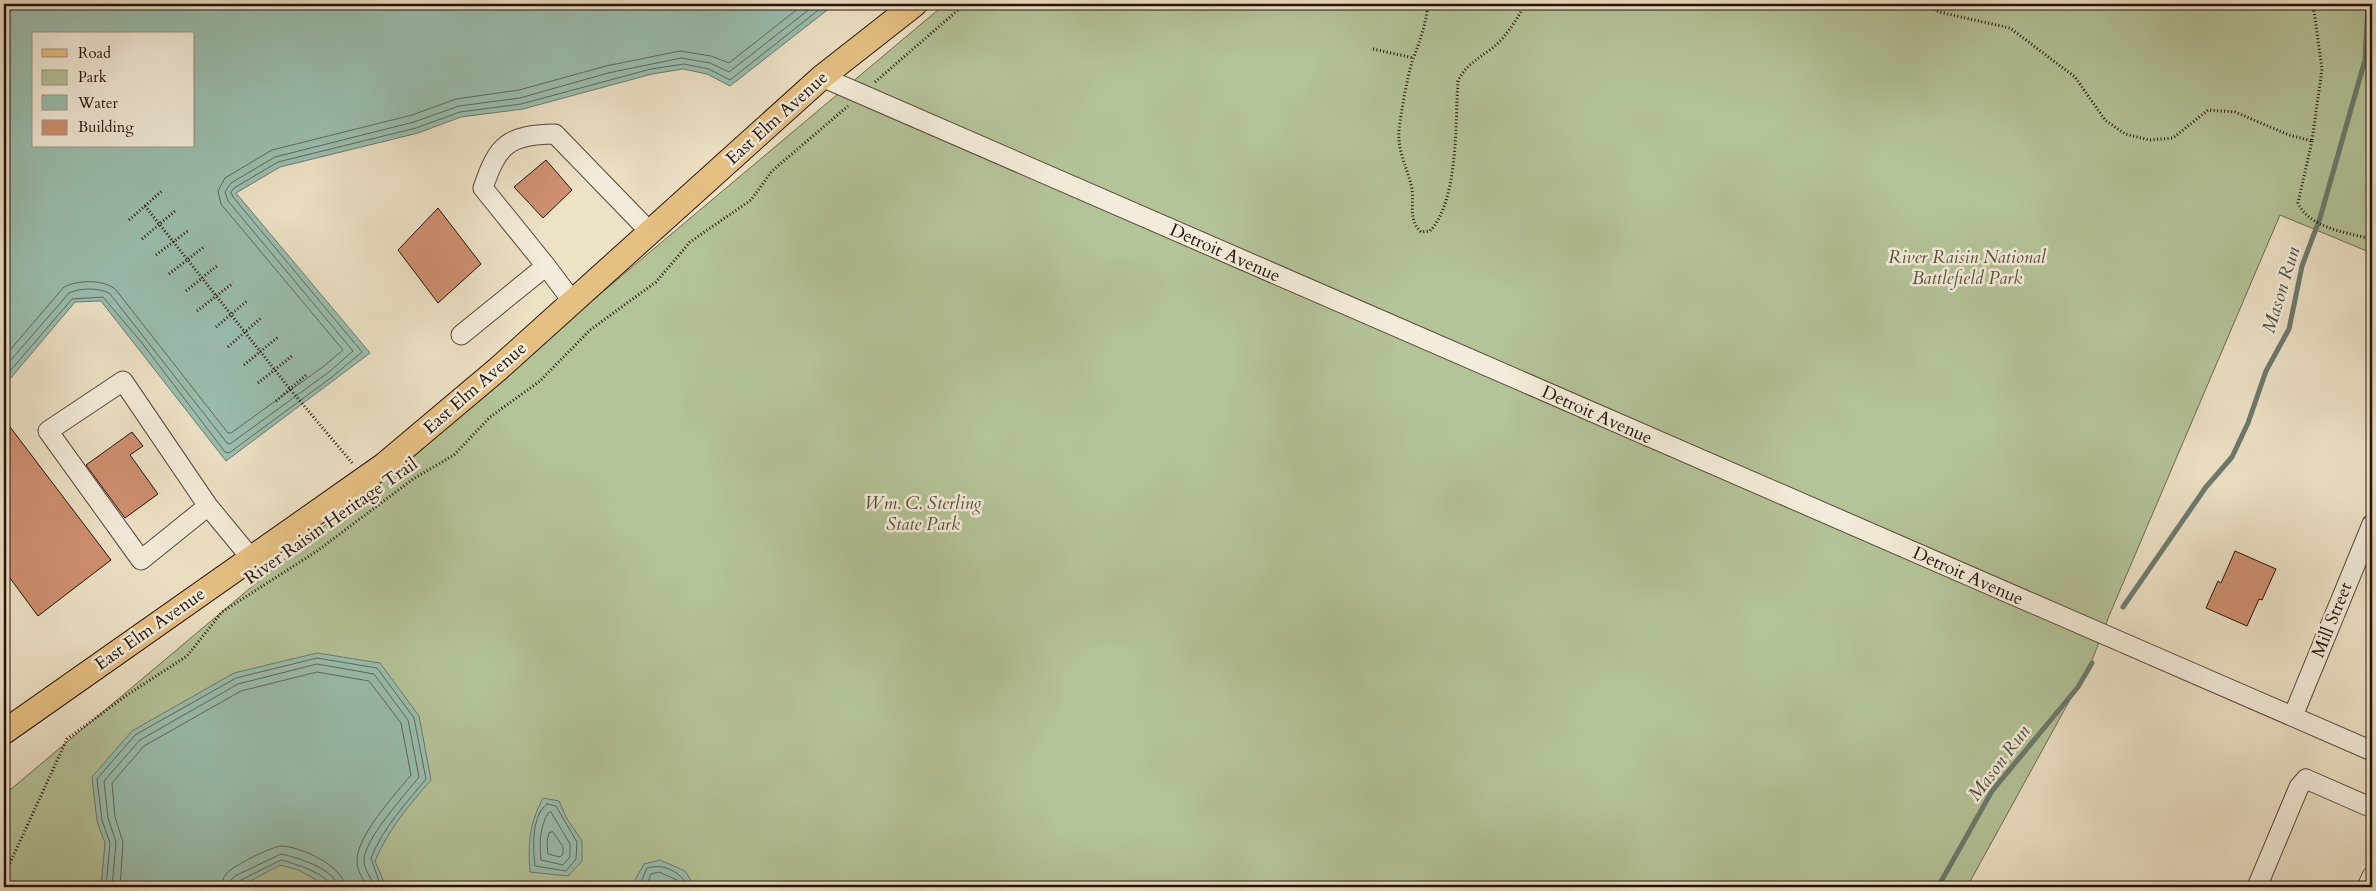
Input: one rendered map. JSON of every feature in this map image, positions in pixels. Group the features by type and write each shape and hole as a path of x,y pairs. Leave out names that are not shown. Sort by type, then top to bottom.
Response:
{"main road":[{"name":"East Elm Avenue","path":"4,732 364,478 426,430 573,302 822,77 915,4"}],"street":[{"name":"Detroit Avenue","path":"822,77 2372,751"},
{"path":"573,302 483,188 492,161 505,145 533,135 555,134 650,232"},
{"path":"460,335 546,266"},
{"path":"208,506 141,560 48,431 123,380 208,506 251,558"},
{"name":"Mill Street","path":"2293,716 2372,524"},
{"path":"2257,887 2299,787 2306,779 2372,808"},
{"path":"2367,887 2372,876"}],"path":[{"name":"River Raisin Heritage Trail","path":"4,876 67,739 127,695 187,656 222,612 317,551 413,479 454,455 490,417 540,381 590,330 656,282 690,242 751,200 772,171 965,4"},
{"path":"1428,4 1422,35 1414,58 1399,130 1400,152 1412,188 1412,214 1415,226 1421,232 1430,231 1437,224 1444,210 1452,166 1458,81 1462,72 1496,44 1525,4"},
{"path":"1925,4 1939,12 2010,28 2075,77 2105,120 2125,134 2149,140 2173,138 2208,110 2235,112 2289,135 2312,141"},
{"path":"2319,4 2314,11 2322,68 2312,141 2298,203 2302,212 2317,222 2372,240"},
{"path":"1373,49 1414,58"},
{"path":"129,220 162,190"},
{"path":"145,206 290,390 339,445 364,478"},
{"path":"142,239 175,211"},
{"path":"156,255 188,230"},
{"path":"169,274 205,246"},
{"path":"186,291 202,280 218,265"},
{"path":"197,311 233,283"},
{"path":"216,327 248,300"},
{"path":"228,347 262,318"},
{"path":"244,365 278,338"},
{"path":"258,383 292,356"},
{"path":"276,401 306,376"}],"green space":[{"name":"Wm. C. Sterling State Park","path":"945,4 2372,4 2372,228 2369,252 2280,215 2109,616 2093,658 1967,887 4,887 4,795"}],"water":[{"path":"4,4 835,4 730,86 707,74 683,69 652,74 523,109 461,117 418,133 280,167 236,193 370,353 226,461 101,301 75,302 4,386"},
{"path":"317,653 380,663 419,716 431,780 393,828 375,861 386,887 328,887 299,870 280,865 239,887 101,887 105,843 97,821 92,777 132,731 234,673"},
{"path":"543,798 559,801 567,819 582,841 582,861 568,876 530,872 530,834"},
{"path":"660,860 685,871 695,887 634,887 635,880 644,864"}],"building":[{"path":"546,160 572,190 543,218 514,187"},
{"path":"438,208 481,264 438,303 398,250"},
{"path":"4,419 111,560 38,616 4,570"},
{"path":"132,432 143,446 130,455 158,494 125,518 86,465"},
{"path":"2235,551 2276,569 2262,600 2259,599 2247,626 2206,608 2218,581 2221,583"}],"waterway":[{"name":"Mason Run","path":"2123,607 2206,487 2232,457 2248,423 2266,371 2289,329 2302,266 2320,218 2365,60 2368,4"},
{"name":"Mason Run","path":"1938,887 1992,791 2078,687 2092,663"}],"park label":[{"name":"River Raisin National Battlefield Park","path":"1967,267"}]}
